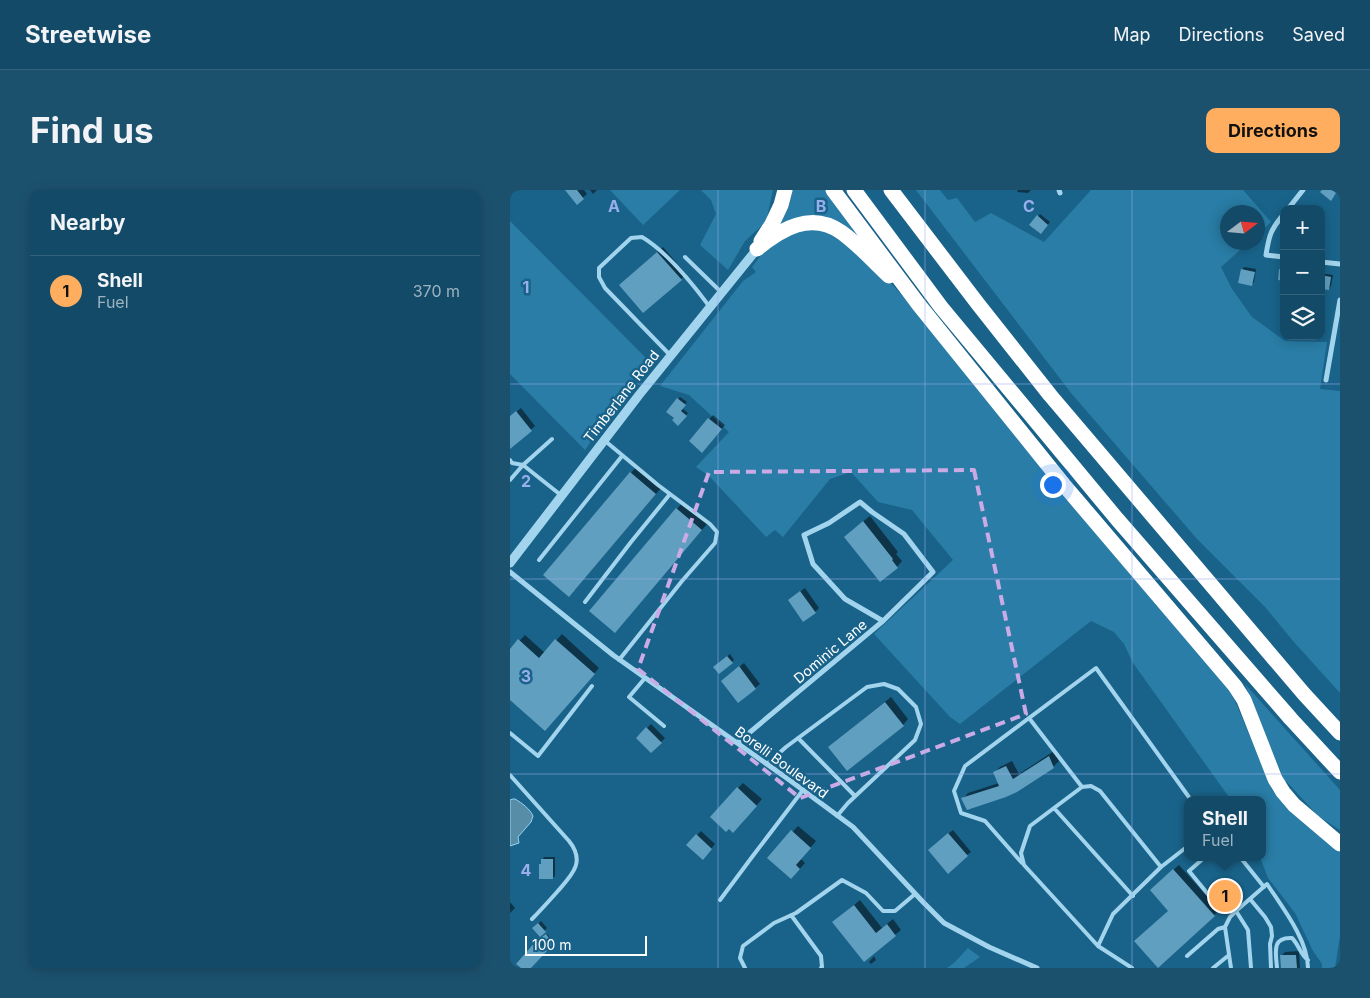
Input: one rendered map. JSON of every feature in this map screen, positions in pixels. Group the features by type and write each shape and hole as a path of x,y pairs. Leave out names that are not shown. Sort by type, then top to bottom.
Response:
{"highway":[{"path":"757,249 763,236 772,224 786,190"},
{"path":"833,190 919,305 1064,486 1235,686 1244,700 1275,779 1283,792 1340,844"},
{"path":"854,190 941,307 1117,519 1291,719 1340,772"},
{"path":"891,190 1050,396 1304,694 1340,733"},
{"path":"757,249 772,236 795,225 816,223 827,225 840,231 851,240 919,305"},
{"path":"1050,396 1070,406 1230,596 1340,718"}],"street":[{"path":"1291,205 1303,190"},
{"path":"1280,218 1269,235 1266,255 1280,257"},
{"name":"Timberlane Road","path":"510,563 670,355 757,249"},
{"path":"1325,262 1340,264"},
{"path":"1326,380 1340,300"},
{"name":"Dominic Lane","path":"737,743 883,621 933,572 904,534 860,502 829,524 804,535 813,564 845,599 883,621"},
{"name":"Borelli Boulevard","path":"510,572 620,660 852,827 944,923 989,947 1037,968"}],"lane":[{"path":"670,355 605,288 599,277 599,268 631,238 642,236 653,243 684,275 709,306"},
{"path":"685,257 721,292"},
{"path":"510,480 523,465 552,439"},
{"path":"604,440 710,524 717,532 715,543 620,660"},
{"path":"539,560 622,456"},
{"path":"510,460 523,465 562,496"},
{"path":"586,602 670,494"},
{"path":"1132,968 1098,946 985,821 961,813 954,791 965,766 1096,668 1188,796"},
{"path":"645,678 629,697 664,726"},
{"path":"767,764 786,747 867,687 884,684 898,689 916,707 921,724 915,740 855,796 837,816"},
{"path":"510,733 538,756 592,686"},
{"path":"1029,718 1082,787"},
{"path":"798,738 855,796"},
{"path":"510,775 570,840 577,852 573,875 532,918"},
{"path":"1024,865 1021,853 1030,826 1082,787 1091,786 1100,791 1161,868"},
{"path":"720,900 803,790"},
{"path":"1054,808 1133,896"},
{"path":"1098,946 1113,914 1161,868 1184,849"},
{"path":"1200,861 1189,871 1224,911 1236,911"},
{"path":"1244,861 1265,885 1295,926 1308,960 1308,968"},
{"path":"745,968 740,958 743,946 774,923 796,913 842,880 866,893 883,910 895,911 915,894"},
{"path":"1231,968 1225,927 1230,917 1265,885"},
{"path":"1250,899 1271,927 1271,968"},
{"path":"1236,911 1248,930 1251,968"},
{"path":"791,915 821,956 822,967 820,968"},
{"path":"1187,956 1218,929 1225,927"},
{"path":"1276,968 1275,947 1284,938 1292,938 1298,944 1303,956 1308,960"},
{"path":"1213,968 1229,955"},
{"path":"1021,968 1023,962"}],"highlighted area":[{"path":"974,470 1026,714 800,798 638,669 709,472"}],"shaded area":[{"path":"610,190 680,190 643,225"},
{"path":"701,190 773,190 766,222 745,241 728,270 700,245 716,214 711,200"},
{"path":"792,190 825,190 868,246 815,216 778,225 792,195"},
{"path":"916,190 940,190 948,200 957,198 975,222 991,213 1044,242 1091,190 1243,190 1256,205 1220,205 1220,250 1240,250 1221,267 1232,289 1252,317 1280,337 1280,340 1327,342 1320,389 1340,391 1340,693 1265,607 1197,539 1071,393"},
{"path":"1265,215 1271,222 1265,228"},
{"path":"510,221 647,359 585,450 510,374"},
{"path":"822,229 839,236 878,269 927,323 1222,677 1236,703 1272,790 1340,852 1340,936 1335,968 1322,968 1322,964 1313,951 1295,913 1268,878 1262,861 1266,861 1266,796 1228,796 1133,663 1124,644 1114,632 1091,621 960,724 950,717 874,634 953,560 912,510 878,502 851,472 830,479 783,537 775,530 766,537 709,476 696,467 729,432 689,395 660,386 743,281 756,272 752,267 769,245 790,231"},
{"path":"1245,684 1340,790 1340,830 1318,816 1285,782"},
{"path":"513,799 525,806 533,816 531,822 518,837 519,843 510,846 510,800"},
{"path":"968,948 980,957 964,968 947,968 955,962"}],"building":[{"path":"565,190 577,190 584,199 577,205"},
{"path":"1322,190 1332,190 1336,193 1331,201 1320,192"},
{"path":"1037,215 1048,225 1041,234 1029,225"},
{"path":"657,252 682,280 643,313 619,285"},
{"path":"1241,269 1255,272 1252,286 1238,283"},
{"path":"1279,269 1280,269 1280,280 1278,280"},
{"path":"1325,276 1331,277 1329,290 1325,290"},
{"path":"677,398 686,405 681,411 687,416 678,426 672,420 674,418 666,412"},
{"path":"516,411 532,431 510,449 510,416"},
{"path":"708,418 722,429 702,453 689,441"},
{"path":"630,472 656,494 569,597 543,575"},
{"path":"676,508 702,530 615,633 589,611"},
{"path":"863,521 898,568 880,582 844,537"},
{"path":"800,591 816,613 803,622 788,600"},
{"path":"518,639 539,658 555,639 595,674 545,731 510,700 510,649"},
{"path":"727,656 733,663 719,674 713,667"},
{"path":"739,666 756,689 738,703 721,681"},
{"path":"885,702 904,726 847,771 828,747"},
{"path":"646,727 662,743 651,753 636,738"},
{"path":"1049,756 1054,768 1017,792 967,810 961,798 999,786 993,772 1006,766 1013,779"},
{"path":"737,787 757,806 733,833 729,829 726,832 710,817"},
{"path":"791,830 811,848 796,865 800,869 791,879 767,858"},
{"path":"948,833 968,856 948,874 928,850"},
{"path":"696,834 712,849 703,860 686,845"},
{"path":"541,859 553,859 553,879 539,879"},
{"path":"1173,869 1215,916 1158,968 1134,941 1168,911 1150,890"},
{"path":"1221,885 1235,899 1226,906 1214,893"},
{"path":"854,905 876,933 887,924 896,936 864,962 832,922"},
{"path":"538,923 546,932 540,937 532,928"},
{"path":"546,934 554,945 549,948 542,937"},
{"path":"536,941 547,951 531,968 521,968 516,964"},
{"path":"1280,955 1296,955 1297,968 1281,968"}],"place":[{"name":"Shell","path":"1225,896"}]}
